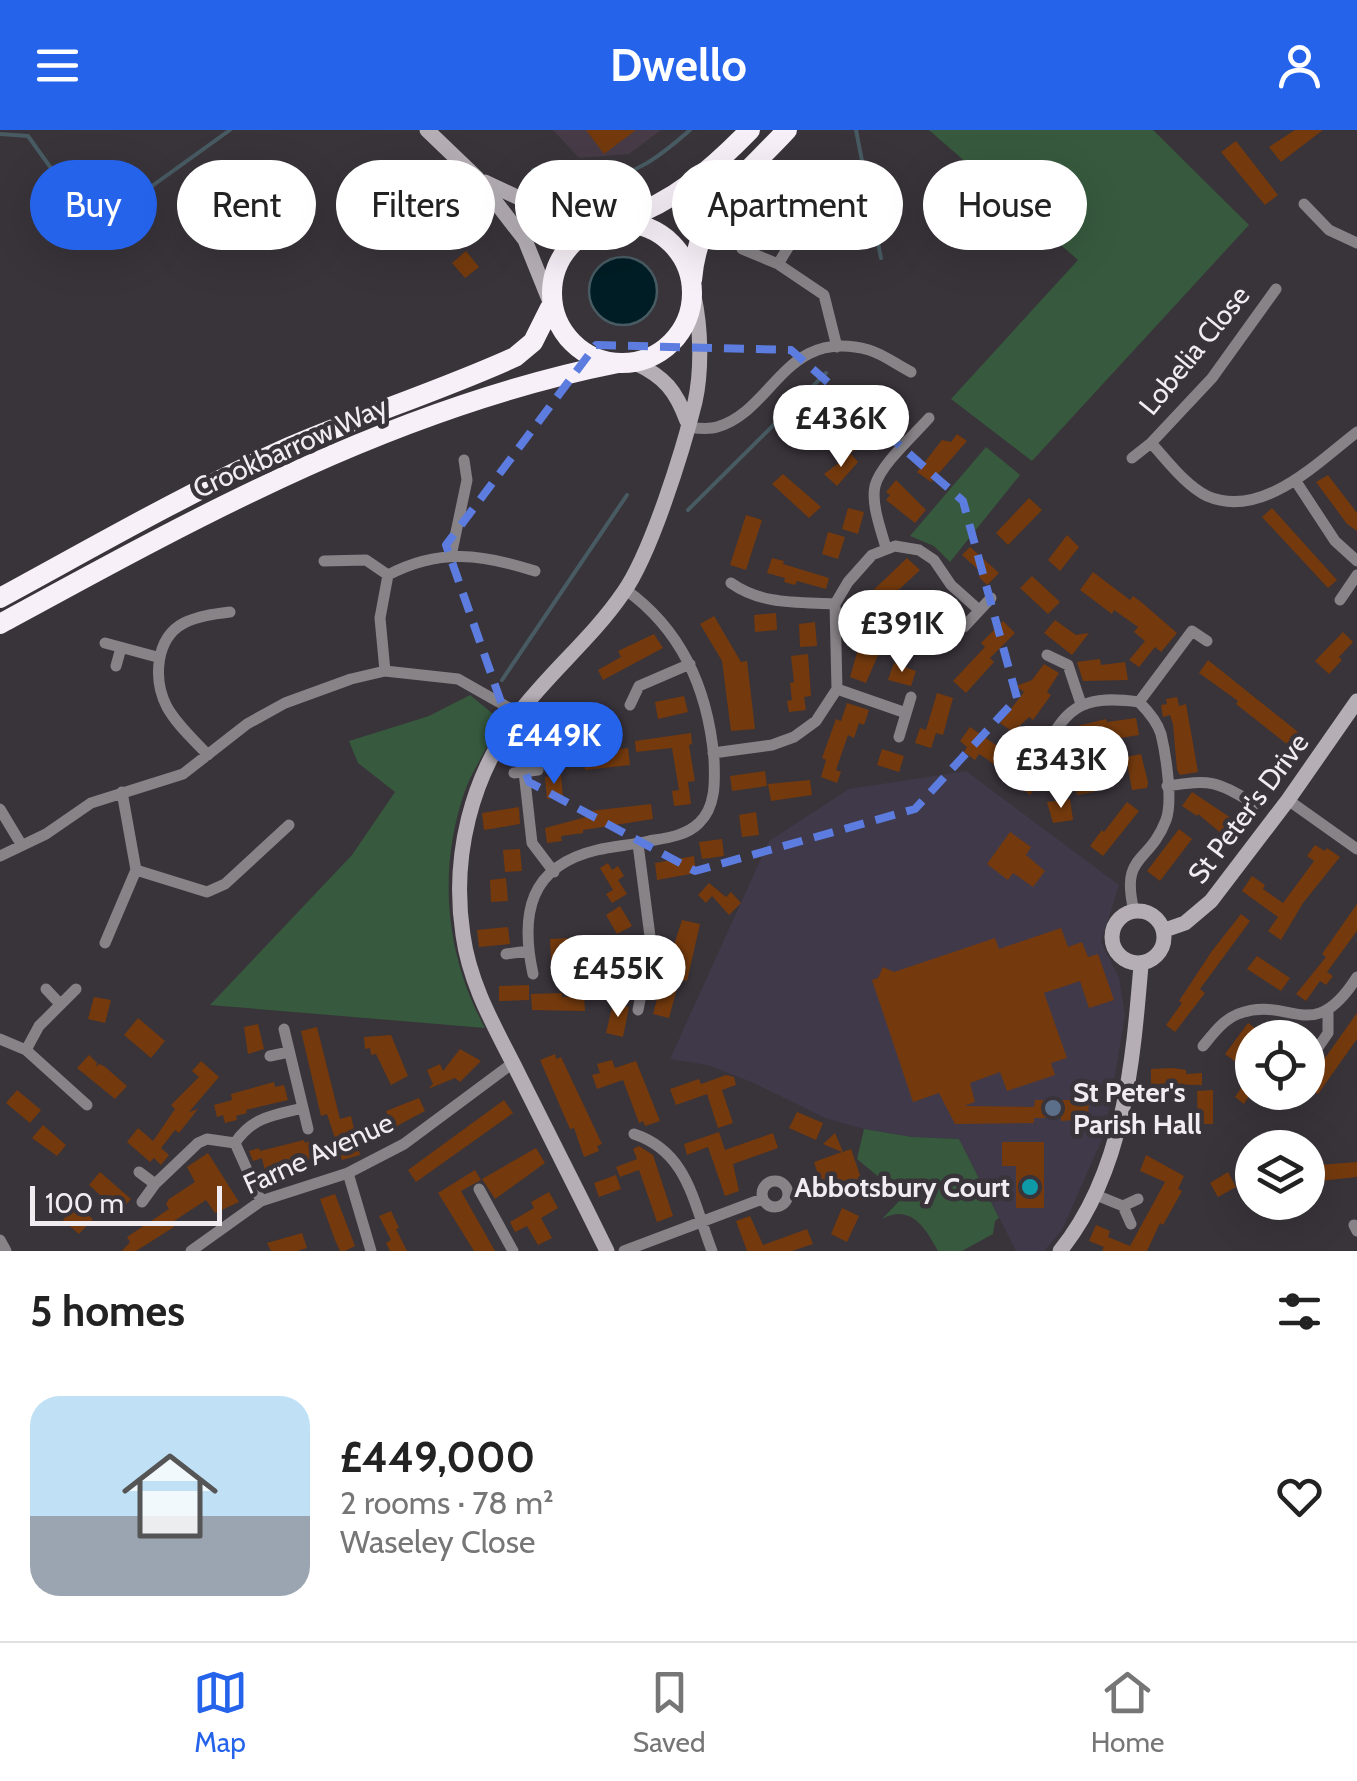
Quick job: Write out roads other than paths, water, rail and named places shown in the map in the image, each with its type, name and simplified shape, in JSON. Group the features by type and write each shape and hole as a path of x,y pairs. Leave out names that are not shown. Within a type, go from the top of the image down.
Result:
{"highway":[{"path":"652,207 708,173 750,130"},
{"path":"567,250 552,286 550,305 557,324 580,350 627,363 648,360 670,346 689,318 700,233 711,214 726,192 787,130"},
{"path":"652,229 677,252 693,288"},
{"name":"Crookbarrow Way","path":"0,598 202,488 276,453 515,356 533,342 550,305"},
{"name":"Crookbarrow Way","path":"0,624 197,517 333,452 516,387 627,363"}],"street":[{"path":"427,130 458,160"},
{"path":"495,201 526,240 550,305"},
{"path":"1304,204 1328,230 1357,244"},
{"path":"742,250 778,264 824,295 837,347"},
{"path":"778,264 787,250"},
{"path":"607,1251 478,992 468,960 460,908 460,873 464,834 478,788 518,714 626,590 661,507 694,403 698,378 698,314 693,288"},
{"name":"Lobelia Close","path":"1132,458 1212,378 1276,290"},
{"path":"687,424 718,428 745,412 796,361 818,350 837,347 872,351 910,372"},
{"path":"627,363 670,384 687,424"},
{"path":"886,548 876,511 875,485 929,418"},
{"name":"Lobelia Close","path":"1151,442 1179,474 1205,495 1231,502 1257,498 1295,480 1357,432"},
{"path":"451,556 467,480 464,460"},
{"path":"1295,480 1335,541 1357,561"},
{"path":"713,753 772,745 794,737 816,721 837,690 835,604 864,562 886,548 907,546 934,560 951,585 979,610"},
{"path":"386,671 380,618 388,576 413,562 451,556 492,558 535,572"},
{"path":"324,561 366,560 388,576"},
{"path":"1340,600 1357,574"},
{"path":"730,583 746,594 762,598 835,604"},
{"path":"533,974 528,952 528,909 540,885 574,858 688,831 700,822 714,795 713,753 703,692 667,626 626,590"},
{"path":"964,627 991,598"},
{"path":"208,755 167,707 160,689 158,657 179,625 197,617 230,612"},
{"path":"1139,702 1192,630 1207,641"},
{"path":"105,643 158,657"},
{"path":"116,666 121,648"},
{"path":"1047,655 1068,665 1082,704"},
{"path":"630,705 639,686 690,664"},
{"path":"0,856 46,834 91,803 183,774 248,724 315,690 386,671 458,679 518,714"},
{"path":"837,690 906,713"},
{"path":"899,737 911,697"},
{"path":"1043,752 1068,710 1113,698 1139,702 1160,733 1170,806 1164,824 1132,870 1127,884 1134,911"},
{"name":"St Peter's Drive","path":"1060,1251 1080,1226 1096,1194 1117,1132 1130,1065 1141,965 1162,952 1165,930 1185,923 1211,901 1357,701"},
{"path":"538,770 519,772 532,843 554,872"},
{"path":"1167,786 1208,780 1255,804"},
{"path":"105,943 136,870 122,792"},
{"path":"1288,800 1357,849"},
{"path":"0,809 20,844"},
{"path":"136,870 207,892 225,884 289,825"},
{"path":"638,844 650,934 650,956 638,1010"},
{"path":"1141,965 1121,959 1112,945 1112,928 1121,917 1134,911 1152,914 1165,930"},
{"path":"506,954 528,952"},
{"path":"1325,1037 1328,1012 1357,977"},
{"path":"26,1050 40,1026 76,989"},
{"path":"46,990 60,1004"},
{"path":"623,991 642,996"},
{"path":"1203,1046 1238,1014 1262,1010 1301,1017 1328,1012"},
{"path":"284,1029 308,1129"},
{"path":"0,1039 26,1050 87,1105"},
{"path":"270,1056 289,1052"},
{"name":"Farne Avenue","path":"191,1251 261,1201 348,1173 404,1144 513,1063"},
{"path":"235,1142 245,1127 256,1120 302,1108"},
{"path":"634,1134 656,1141 680,1165 712,1251"},
{"path":"142,1202 198,1143 207,1139 235,1142"},
{"path":"235,1142 261,1201"},
{"path":"139,1172 155,1184"},
{"path":"348,1173 371,1251"},
{"path":"479,1189 513,1251"},
{"path":"1096,1194 1123,1206 1131,1224"},
{"path":"1123,1206 1138,1199"},
{"path":"624,1251 762,1200"},
{"path":"0,1240 6,1251"}],"water":[{"path":"623,257 636,259 647,267 655,278 655,304 647,315 636,323 623,325 610,323 599,315 591,304 589,291 591,278 599,267 610,259"}],"waterway":[{"path":"0,134 28,136 81,210 102,222 230,130"},
{"path":"651,160 690,130"},
{"path":"856,130 881,258"},
{"path":"688,510 826,373"},
{"path":"502,680 627,495"}],"place":[{"name":"St Peter's Parish Hall","path":"1053,1108"},
{"name":"Abbotsbury Court","path":"1030,1187"}]}
